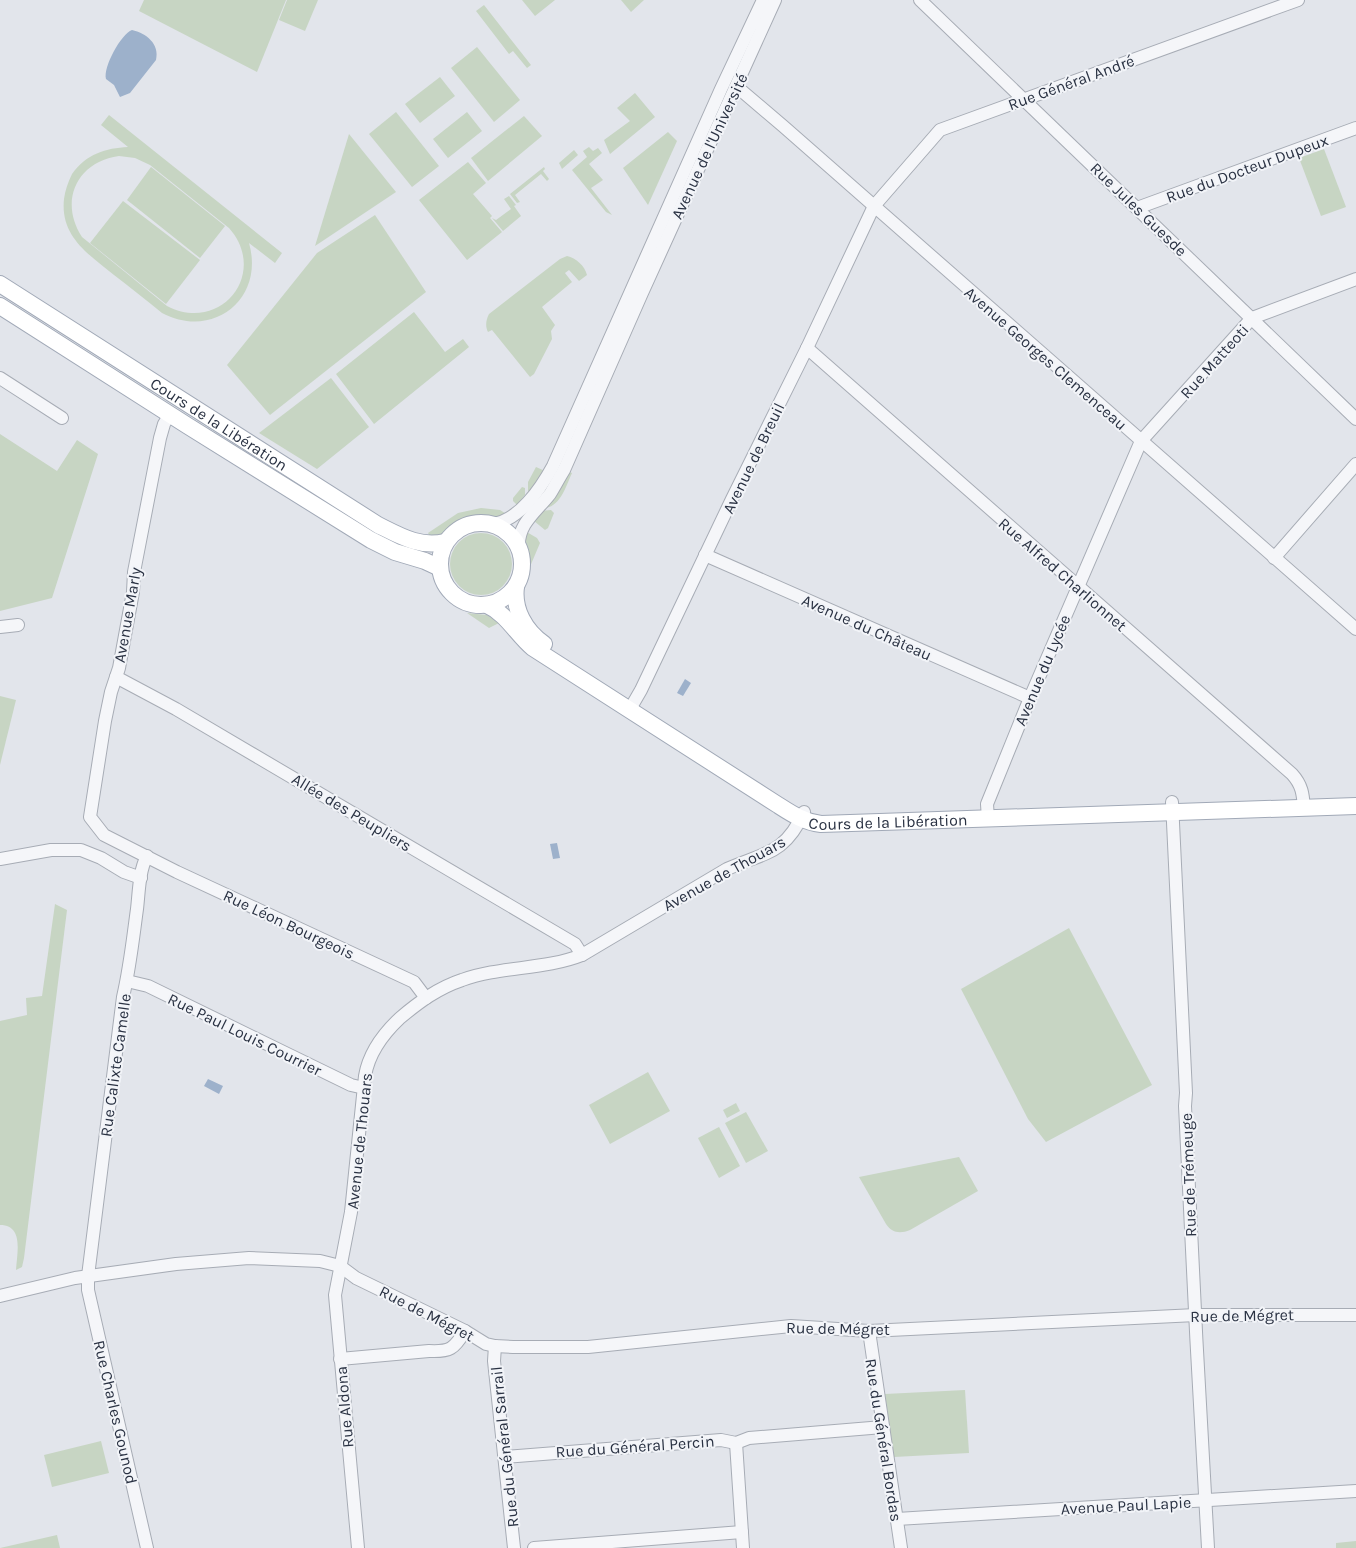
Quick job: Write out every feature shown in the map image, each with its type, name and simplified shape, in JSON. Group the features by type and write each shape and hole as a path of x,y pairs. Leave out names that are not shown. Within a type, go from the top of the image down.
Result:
{"main road":[{"name":"Cours de la Libération","path":"0,284 378,524 400,536 426,545 445,542"},
{"path":"0,293 53,326 83,336"},
{"name":"Cours de la Libération","path":"0,306 371,540 395,552 425,561 440,568"},
{"path":"170,414 176,413 188,416 244,448 276,460"},
{"path":"478,522 492,524 508,533 519,548 522,566 521,575 516,587 503,599 487,605 470,604 453,594 446,585 440,568 440,556 445,542 464,526 478,522"},
{"name":"Cours de la Libération","path":"516,587 514,598 516,609 536,637 632,706"},
{"name":"Cours de la Libération","path":"487,605 501,614 533,648 632,706 802,815 987,814 1304,803 1356,806"},
{"name":"Cours de la Libération","path":"1304,803 1356,796"}],"street":[{"name":"Avenue de l'Université","path":"519,548 518,540 525,523 550,494 564,470 721,90 763,0"},
{"name":"Avenue de l'Université","path":"492,524 506,521 516,514 542,486 553,466 736,88 775,0"},
{"name":"Rue Jules Guesde","path":"920,0 1356,419"},
{"name":"Rue Général André","path":"874,206 940,130 1298,0"},
{"name":"Avenue Georges Clemenceau","path":"736,88 743,92 874,206 1356,629"},
{"name":"Rue du Docteur Dupeux","path":"1137,208 1356,128"},
{"name":"Avenue de Breuil","path":"632,706 808,348 874,206"},
{"name":"Rue Matteoti","path":"1141,441 1252,318 1356,279"},
{"name":"Rue Alfred Charlionnet","path":"808,348 1292,774 1302,789 1304,803"},
{"path":"0,378 62,418"},
{"name":"Avenue Marly","path":"90,817 105,722 116,677 160,438 164,424 170,414"},
{"name":"Avenue du Lycée","path":"987,814 989,799 1030,698 1141,441"},
{"path":"1274,558 1356,464"},
{"name":"Avenue du Château","path":"706,555 1030,698"},
{"path":"0,627 18,625"},
{"name":"Allée des Peupliers","path":"116,677 184,714 575,944 582,955"},
{"name":"Rue de Trémeuge","path":"1172,807 1186,1084 1185,1106 1192,1283 1196,1315 1208,1548"},
{"name":"Avenue de Thouars","path":"340,1266 351,1212 366,1067 377,1044 392,1026 435,992 463,979 561,962 582,955 728,869 780,846 792,835 802,815"},
{"name":"Rue Léon Bourgeois","path":"90,817 104,835 177,872 414,982 426,998"},
{"path":"0,859 51,850 81,850 101,858 124,872 141,878"},
{"name":"Rue Calixte Camelle","path":"88,1276 123,997 127,981 141,878 147,856"},
{"name":"Rue Paul Louis Courrier","path":"127,981 148,986 351,1085 364,1088"},
{"path":"0,1296 88,1276 176,1264 249,1258 320,1260 340,1266"},
{"name":"Rue de Mégret","path":"340,1266 356,1278 464,1331 486,1344 495,1346 588,1347 791,1326 868,1331 1196,1315 1356,1315"},
{"name":"Rue Aldona","path":"340,1266 334,1295 358,1548"},
{"name":"Rue Charles Gounod","path":"88,1276 88,1290 147,1548"},
{"path":"340,1359 442,1351 457,1345 464,1331"},
{"name":"Rue du Général Bordas","path":"868,1331 901,1548"},
{"name":"Rue du Général Sarrail","path":"495,1346 494,1361 514,1548"},
{"name":"Rue du Général Percin","path":"504,1456 721,1440 736,1443 749,1438 883,1427"},
{"path":"736,1443 743,1548"},
{"name":"Avenue Paul Lapie","path":"897,1519 1356,1491"},
{"path":"534,1548 742,1532"}],"green space":[{"path":"144,0 286,0 257,72 139,11"},
{"path":"287,0 318,0 305,31 279,20"},
{"path":"522,0 555,0 535,16"},
{"path":"621,0 644,0 631,12"},
{"path":"484,5 531,65 527,68 513,51 509,54 476,11"},
{"path":"477,47 520,100 494,122 451,68"},
{"path":"440,77 455,96 420,123 405,104"},
{"path":"635,93 655,117 610,154 604,140 630,121 617,108"},
{"path":"396,112 439,166 412,187 369,134"},
{"path":"467,112 482,131 448,158 433,139"},
{"path":"109,115 282,253 275,263 249,243 252,263 249,281 242,297 231,309 216,317 199,321 181,320 162,313 95,259 71,234 66,224 64,199 72,174 84,161 97,153 128,147 101,125","holes":["119,156 135,158 150,165 229,228 240,245 244,263 241,280 233,294 221,305 205,312 187,313 167,306 82,237 75,224 72,210 72,198 82,175 92,166 104,160"]},
{"path":"524,116 542,136 488,181 471,158"},
{"path":"668,132 677,141 648,205 623,168"},
{"path":"349,134 396,192 315,246"},
{"path":"589,147 593,151 598,148 602,153 589,164 603,180 591,188 612,215 606,212 572,170 587,157 583,151"},
{"path":"1324,149 1346,207 1321,216 1299,158"},
{"path":"574,150 578,155 562,169 559,163"},
{"path":"468,162 486,183 473,194 492,216 490,218 502,232 467,260 419,200"},
{"path":"151,167 225,226 200,258 127,200"},
{"path":"544,167 543,171 549,179 547,181 541,174 515,195 520,202 517,203 510,194"},
{"path":"509,196 521,216 503,231 492,218 496,220 511,209 504,199"},
{"path":"123,201 200,260 166,304 90,243"},
{"path":"375,215 426,292 270,415 227,365 317,253"},
{"path":"567,256 580,263 587,275 579,281 569,270 565,273 572,282 542,307 555,325 551,331 552,339 534,374 530,377 492,330 488,332 487,318 489,314 560,259"},
{"path":"414,312 445,352 463,339 469,347 374,424 336,374"},
{"path":"331,378 369,427 317,469 259,433"},
{"path":"0,434 57,471 77,440 98,454 52,598 0,611"},
{"path":"536,467 545,471 528,491 528,482"},
{"path":"567,471 572,473 562,494 556,503 546,508"},
{"path":"522,487 525,488 525,495 517,505 513,498"},
{"path":"481,508 500,510 508,515 496,518 484,516 465,519 453,525 440,536 431,538 428,533 458,513"},
{"path":"551,510 554,513 548,528 545,530 534,521 540,511"},
{"path":"525,531 537,538 540,543 529,569 524,544"},
{"path":"475,533 487,533 503,542 510,552 512,564 510,576 503,586 487,595 475,595 464,590 455,581 450,570 450,558 455,547 464,538"},
{"path":"467,613 487,615 499,623 489,628"},
{"path":"0,696 16,700 0,765"},
{"path":"55,904 67,910 24,1258 22,1267 16,1270 18,1248 16,1235 8,1226 0,1225 0,1021 27,1015 26,998 42,996"},
{"path":"1069,928 1152,1085 1046,1142 1028,1119 961,989"},
{"path":"648,1072 670,1111 610,1144 589,1105"},
{"path":"736,1103 740,1111 727,1118 723,1110"},
{"path":"746,1112 768,1151 746,1163 725,1123"},
{"path":"719,1127 740,1166 719,1178 698,1138"},
{"path":"959,1157 978,1191 910,1230 903,1232 896,1232 888,1227 859,1177"},
{"path":"965,1390 969,1453 894,1457 885,1394"},
{"path":"101,1441 109,1473 52,1487 44,1455"},
{"path":"57,1535 60,1548 0,1548"},
{"path":"1356,1541 1356,1548 1336,1548 1336,1543"}],"water":[{"path":"132,30 151,40 156,49 156,60 130,93 120,97 114,85 106,79 107,67 118,44"},
{"path":"685,679 691,683 683,696 677,693"},
{"path":"557,843 560,858 553,859 550,844"},
{"path":"208,1079 223,1086 219,1094 204,1086"}]}
